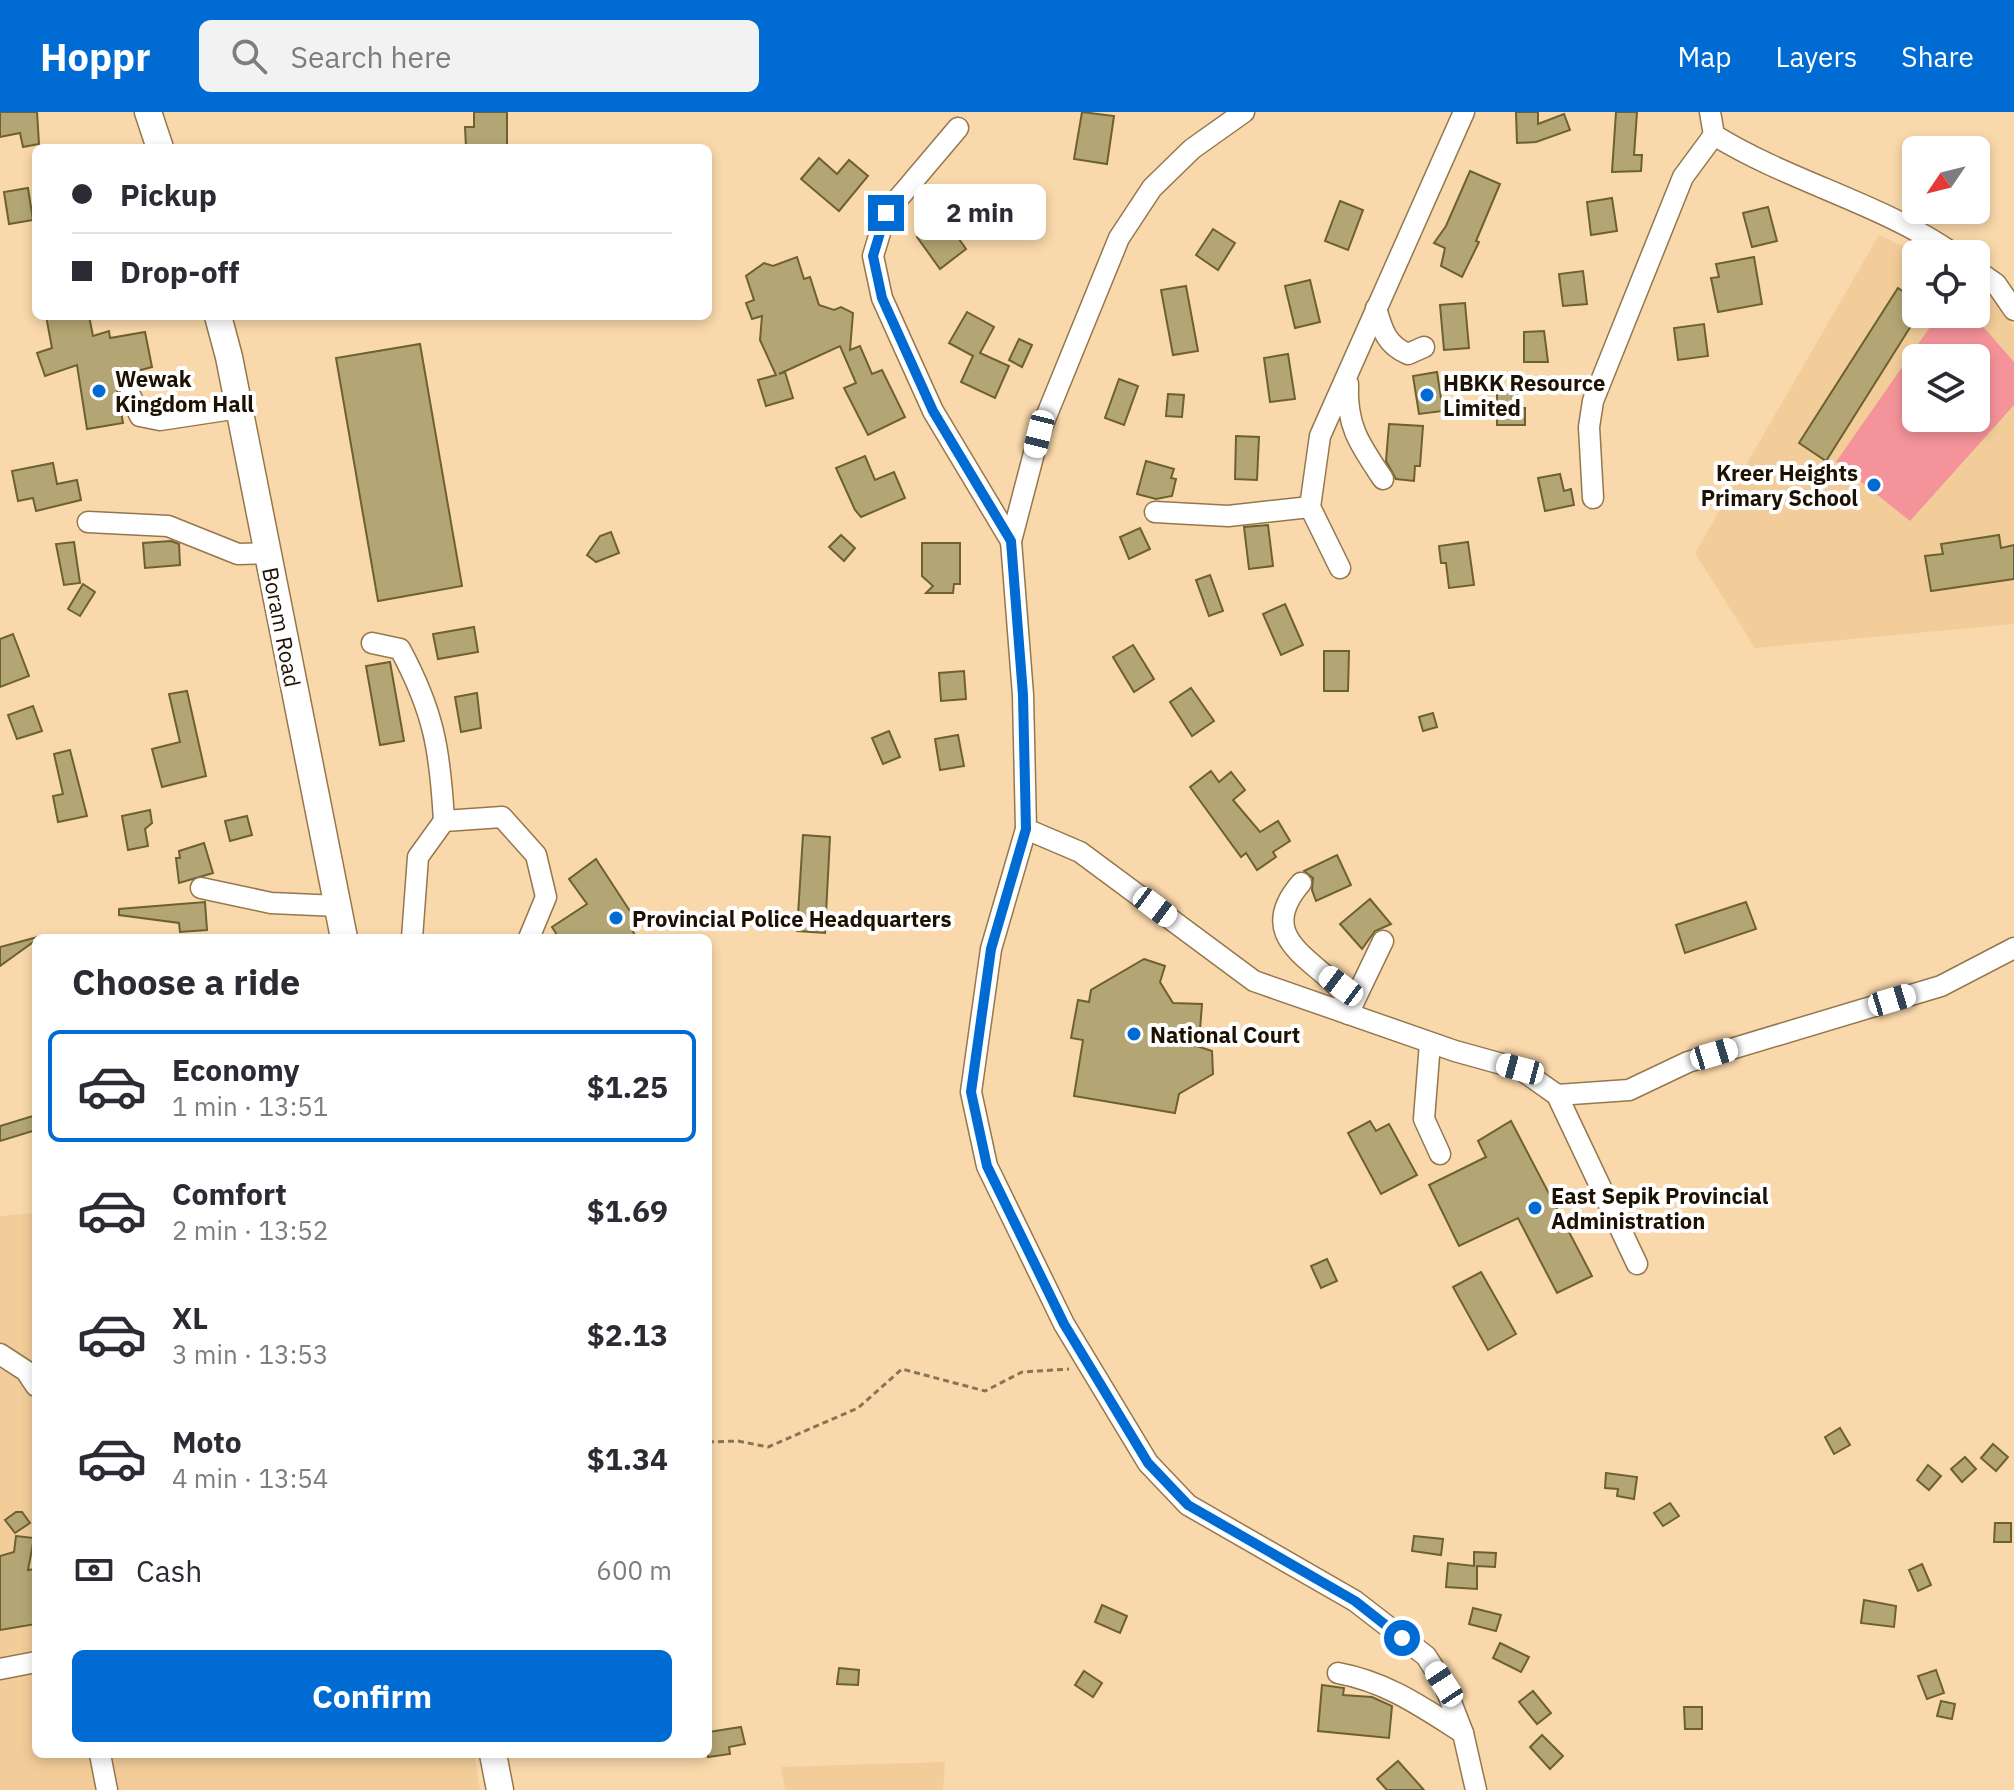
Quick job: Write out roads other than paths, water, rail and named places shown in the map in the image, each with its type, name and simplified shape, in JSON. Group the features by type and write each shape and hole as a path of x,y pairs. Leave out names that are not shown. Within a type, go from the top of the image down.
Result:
{"main road":[{"path":"148,112 159,144"},
{"name":"Boram Road","path":"219,320 343,934"},
{"path":"494,1758 500,1790"}],"street":[{"path":"1244,112 1192,149 1152,188 1119,238 1039,434 1011,541 1023,695 1026,829 991,949 971,1092 987,1166 1064,1324 1148,1463 1188,1505 1355,1601 1426,1656 1444,1684 1463,1733 1476,1790"},
{"path":"1340,568 1310,507 1320,436 1464,112"},
{"path":"1593,498 1589,427 1593,401 1683,177 1714,135 1710,112"},
{"path":"958,128 886,213 873,256 882,298 933,411 1011,541"},
{"path":"1714,135 1758,162 1934,240"},
{"path":"1990,280 2014,310"},
{"path":"1376,308 1382,331 1393,348 1408,354 1424,347"},
{"path":"1348,373 1347,410 1357,440 1383,479"},
{"path":"130,395 140,416 160,420 239,408"},
{"path":"1155,512 1228,516 1310,507"},
{"path":"88,522 168,526 238,554 268,553"},
{"path":"372,643 400,649 424,694 440,760 444,821 418,857 412,934"},
{"path":"444,821 502,817 536,855 546,897 531,934"},
{"path":"1026,829 1080,852 1254,981 1350,1009 1430,1043 1520,1069 1557,1095 1637,1264"},
{"path":"1301,883 1286,900 1282,925 1295,952 1341,986 1350,1009"},
{"path":"201,888 271,903 338,906"},
{"path":"1350,1009 1383,941"},
{"path":"1557,1095 1629,1090 1688,1062 1941,986 2014,948"},
{"path":"1430,1043 1424,1119 1440,1154"},
{"path":"0,1354 26,1371 32,1380"},
{"path":"0,1669 32,1663"},
{"path":"1338,1673 1371,1679 1403,1694 1463,1733"},
{"path":"101,1758 107,1790"}],"place":[{"name":"Wewak Kingdom Hall","path":"99,391"},
{"name":"HBKK Resource Limited","path":"1427,395"},
{"name":"Kreer Heights Primary School","path":"1874,485"},
{"name":"Provincial Police Headquarters","path":"616,918"},
{"name":"National Court","path":"1134,1034"},
{"name":"East Sepik Provincial Administration","path":"1535,1208"}]}
